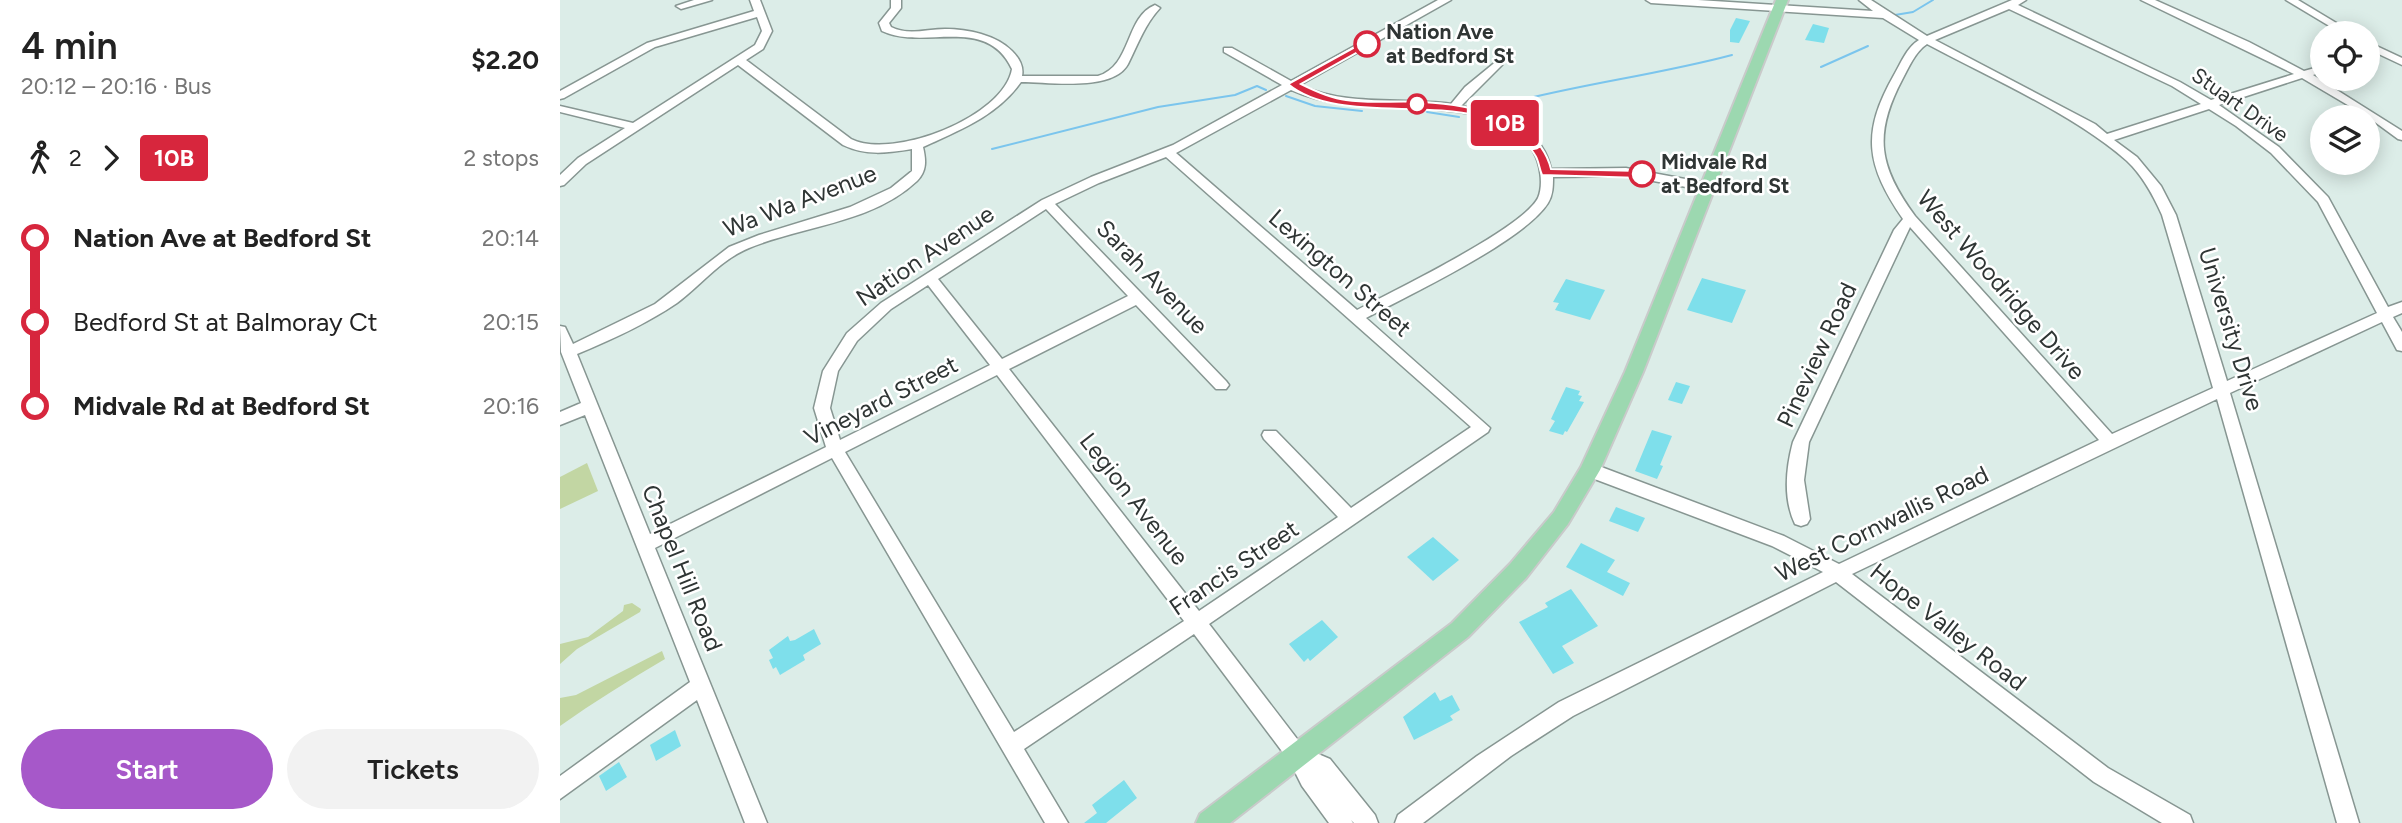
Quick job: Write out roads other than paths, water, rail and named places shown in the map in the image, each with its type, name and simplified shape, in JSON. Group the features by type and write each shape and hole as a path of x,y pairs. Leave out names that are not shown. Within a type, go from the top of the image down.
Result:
{"main road":[{"path":"1209,823 1434,651 1471,619 1549,534 1590,470 1634,372 1780,4"}],"street":[{"path":"681,6 707,0"},
{"path":"560,182 582,161 759,47 766,38 767,31 755,0"},
{"path":"740,61 853,145 879,150 917,145 942,136 985,113 1004,96 1016,79 1018,69 1013,57 998,45 983,39 949,32 909,36 889,32 884,23 895,8 895,0"},
{"name":"Nation Avenue","path":"1057,823 835,449 822,408 831,371 842,350 877,313 1047,203 1095,180 1168,152 1446,0"},
{"path":"1651,0 1780,4 1884,15"},
{"name":"University Drive","path":"1864,0 1884,15 1928,40 2107,138 2141,169 2157,188 2166,207 2223,391 2348,823"},
{"path":"2146,0 2305,74 2402,136"},
{"path":"2291,0 2327,21"},
{"path":"1928,40 2016,2"},
{"name":"Stuart Drive","path":"2016,2 2143,67 2211,105 2258,136 2312,186 2340,229 2402,346"},
{"path":"1016,79 1099,79 1113,75 1121,67 1147,14 1155,8"},
{"path":"560,96 650,45 760,13"},
{"name":"West Woodridge Drive","path":"1928,40 1918,44 1881,110 1875,132 1876,151 1882,174 1910,219 2110,442"},
{"path":"1228,50 1317,96 1347,103 1415,104 1491,117 1514,128 1540,152 1546,173 1543,200 1523,222 1357,316"},
{"path":"2380,51 2402,62"},
{"path":"1453,109 1464,91 1485,77 1498,63"},
{"path":"2107,138 2310,72"},
{"path":"560,109 634,127"},
{"name":"Wa Wa Avenue","path":"568,352 626,326 672,299 728,252 863,205 902,186 913,178 920,165 917,145"},
{"name":"Lexington Street","path":"1168,152 1482,428"},
{"path":"1546,173 1626,172 1708,187"},
{"name":"Sarah Avenue","path":"1047,203 1221,385"},
{"name":"Pineview Road","path":"1801,519 1794,488 1801,442 1901,230 1910,219"},
{"name":"Legion Avenue","path":"927,279 933,282 1118,519 1297,755 1309,779 1342,823"},
{"name":"Vineyard Street","path":"645,545 1137,298"},
{"name":"West Cornwallis Road","path":"1406,823 1479,765 1545,722 1839,573 2110,442 2402,307"},
{"name":"Chapel Hill Road","path":"560,331 756,823"},
{"path":"560,419 590,406"},
{"name":"Francis Street","path":"1012,745 1482,428"},
{"path":"1270,435 1350,519"},
{"name":"Hope Valley Road","path":"1590,470 1811,555 1839,573 2101,775 2182,823"},
{"path":"560,789 701,685"},
{"name":"Legion Avenue","path":"1297,755 1324,766 1367,823"}],"waterway":[{"path":"1895,15 1913,12 1933,0"},
{"path":"1821,67 1868,46"},
{"path":"1494,107 1732,55"},
{"path":"992,149 1158,107 1235,95 1257,86 1266,90"},
{"path":"1286,96 1315,106 1362,111"},
{"path":"1427,112 1459,117"}],"place":[{"name":"Nation Ave at Bedford St","path":"1367,44"},
{"name":"Midvale Rd at Bedford St","path":"1642,174"}]}
